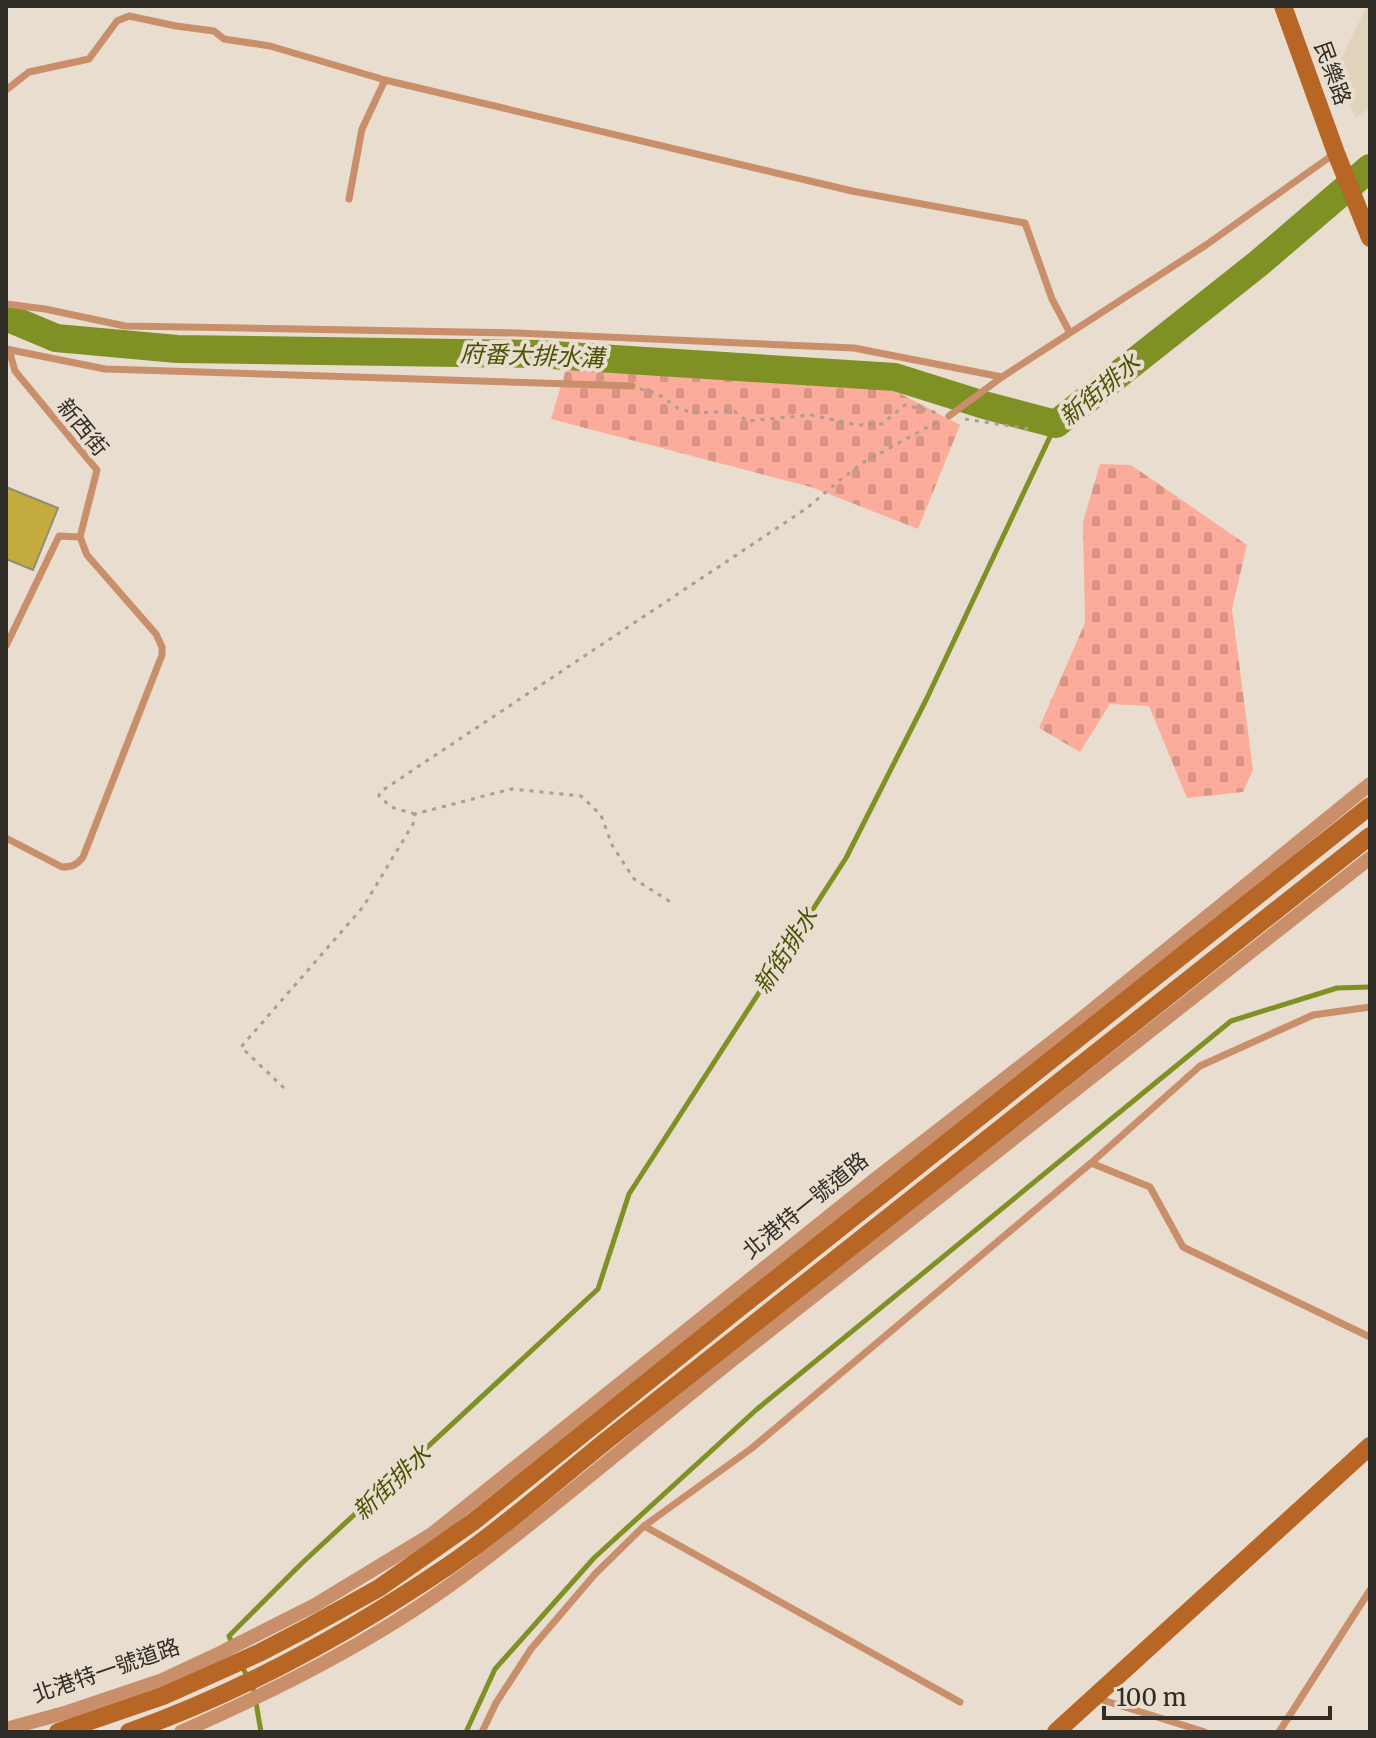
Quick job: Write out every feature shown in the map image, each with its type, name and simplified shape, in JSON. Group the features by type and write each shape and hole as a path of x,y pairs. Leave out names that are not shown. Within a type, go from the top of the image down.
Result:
{"street":[{"name":"民樂路","path":"1283,6 1370,238"},
{"name":"北港特一號道路","path":"255,1645 432,1534 878,1177 1075,1024 1370,784"},
{"name":"北港特一號道路","path":"255,1645 307,1628 379,1588 473,1522 1370,806"},
{"path":"181,1732 270,1680 316,1646 392,1602 491,1534 1370,836"},
{"path":"270,1680 322,1664 458,1579 1370,858"},
{"path":"1056,1732 1370,1446"},
{"path":"223,1661 255,1645"},
{"name":"北港特一號道路","path":"6,1729 223,1661"},
{"name":"北港特一號道路","path":"58,1732 163,1696 223,1661"},
{"path":"129,1732 238,1697"}],"lane":[{"path":"6,90 29,72 89,59 117,21 129,16 214,31 224,39 270,46 385,80 852,191 1025,223 1052,299 1070,333"},
{"path":"349,199 362,129 385,80"},
{"path":"949,416 1002,377 1206,245 1337,154"},
{"path":"6,304 125,326 517,333 854,348 1002,377"},
{"path":"8,350 105,369 632,386"},
{"name":"新西街","path":"8,350 15,371 97,470 80,537"},
{"path":"6,646 59,536 80,537 87,555 156,634 162,647 162,655 79,862 62,867 6,838"},
{"path":"482,1732 496,1703 531,1649 595,1574 644,1526 752,1448 1091,1163 1200,1066 1313,1015 1370,1007"},
{"path":"1091,1163 1150,1187 1183,1247 1370,1337"},
{"path":"644,1526 960,1702"},
{"path":"1279,1732 1370,1590"},
{"path":"1093,1697 1205,1732"}],"path":[{"path":"632,386 658,394 679,409 696,413 734,411 747,421 811,415 857,425 882,424 905,405 949,416 1030,429"},
{"path":"674,904 634,879 612,845 601,815 581,796 511,789 415,814 391,807 379,796 380,792 807,508 864,462 949,416"},
{"path":"284,1088 241,1047 363,907 413,824 415,814"}],"shaded area":[{"path":"1367,6 1370,6 1370,108 1355,118 1337,67"}],"green space":[{"path":"656,368 886,386 960,425 918,529 811,487 551,419 566,369"},
{"path":"1100,464 1131,465 1247,545 1232,609 1253,770 1243,792 1187,798 1149,706 1110,704 1080,752 1039,728 1085,623 1083,522"}],"building":[{"path":"6,487 58,508 33,570 6,559"}],"waterway":[{"name":"府番大排水溝","path":"6,317 56,338 177,349 536,354 895,377 1056,424 1259,263 1370,168"},
{"name":"新街排水","path":"233,1646 229,1636 301,1564 598,1289 629,1194 846,858 927,698 1056,424"},
{"path":"466,1732 495,1669 594,1558 756,1410 1231,1021 1337,988 1370,987"},
{"name":"新街排水","path":"242,1666 254,1691 261,1732"}]}
